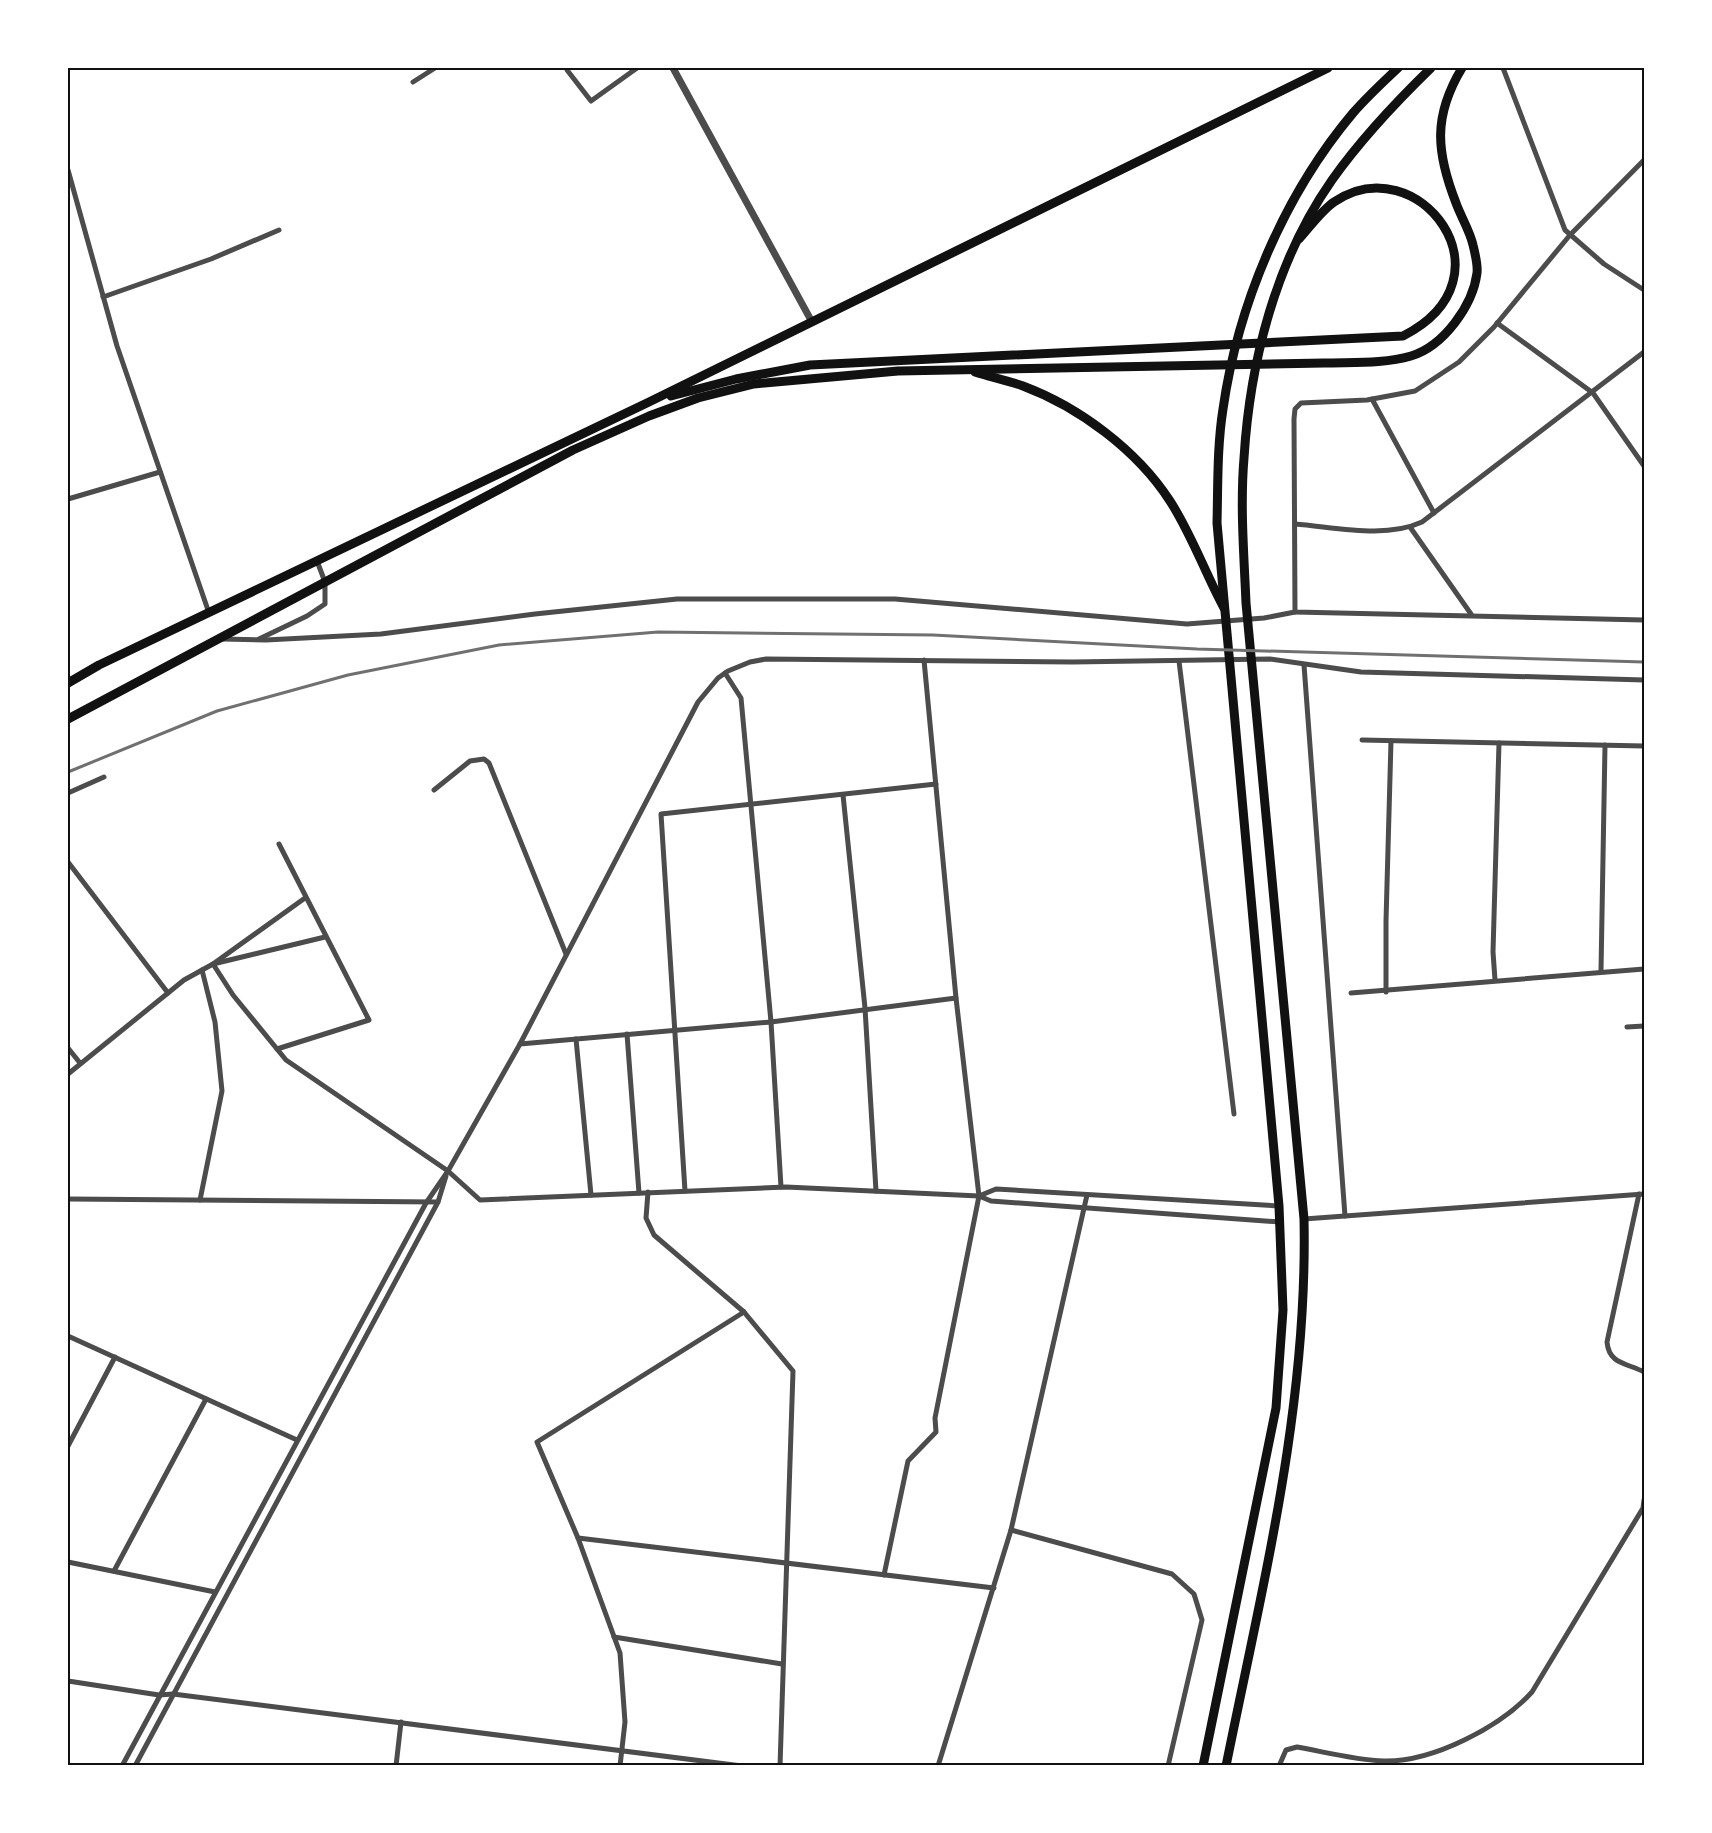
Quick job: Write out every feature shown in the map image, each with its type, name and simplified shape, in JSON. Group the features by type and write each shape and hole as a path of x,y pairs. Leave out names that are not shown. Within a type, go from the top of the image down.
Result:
{"main road":[{"path":"68,683 99,665 649,402 1328,68"},
{"path":"1203,1766 1276,1408 1283,1310 1279,1206 1217,523 1223,410 1233,357 1250,300 1289,209 1320,156 1354,112 1398,68"},
{"path":"1226,1766 1287,1462 1303,1331 1304,1218 1246,603 1242,508 1249,406 1258,355 1274,301 1298,240 1331,181 1364,138 1431,68"},
{"path":"68,719 573,450 649,416 698,398 754,384 898,371 1376,361 1413,356 1433,344 1454,324 1469,301 1477,272 1473,244 1442,167 1439,144 1442,112 1452,84 1462,68"},
{"path":"649,402 736,379 810,365 1402,336 1425,324 1442,307 1453,286 1456,263 1452,242 1444,225 1416,199 1398,190 1367,189 1334,202 1298,240"},
{"path":"969,370 1023,386 1059,403 1096,428 1133,458 1170,500 1224,608"}],"street":[{"path":"413,82 435,68"},
{"path":"567,69 591,101 637,68"},
{"path":"673,68 812,322"},
{"path":"1503,68 1561,220 1570,235 1604,264 1643,286"},
{"path":"1294,612 1295,409 1308,402 1372,399 1415,391 1459,362 1477,346 1570,235 1644,160"},
{"path":"68,170 103,297 209,613"},
{"path":"103,297 211,259 279,231"},
{"path":"1497,323 1593,393 1644,466"},
{"path":"1295,524 1382,531 1410,527 1434,513 1644,352"},
{"path":"1372,399 1434,513"},
{"path":"68,499 160,472"},
{"path":"1410,527 1471,615"},
{"path":"257,640 307,616 325,603 325,582 317,561"},
{"path":"217,639 257,640 381,634 677,599 895,599 1187,624 1264,618 1294,612 1644,620"},
{"path":"122,1766 426,1203 448,1172 520,1044 698,702 725,673 744,664 766,659 1073,662 1270,659 1361,672 1644,681"},
{"path":"884,1575 908,1461 936,1432 935,1418 978,1196 956,998 924,660"},
{"path":"1179,661 1234,1114"},
{"path":"1304,665 1345,1216"},
{"path":"725,673 741,698 771,1022 781,1187"},
{"path":"1362,740 1644,746"},
{"path":"1386,992 1391,741"},
{"path":"1495,980 1493,952 1499,743"},
{"path":"1601,971 1605,745"},
{"path":"434,790 470,760 484,759 489,763 566,954"},
{"path":"68,793 104,777"},
{"path":"685,1191 661,814 936,784"},
{"path":"843,795 865,1008 876,1191"},
{"path":"277,1049 369,1020 279,844"},
{"path":"68,862 168,993"},
{"path":"68,1074 168,993 213,964 305,898"},
{"path":"213,964 326,937"},
{"path":"213,964 233,995 286,1060 448,1172 480,1200 781,1187 978,1196 991,1201 1280,1222"},
{"path":"1351,993 1386,992 1495,980 1644,969"},
{"path":"201,1200 222,1091 215,1022 202,970"},
{"path":"520,1044 771,1022 956,998"},
{"path":"1627,1027 1644,1026"},
{"path":"627,1034 639,1193"},
{"path":"576,1039 591,1195"},
{"path":"68,1048 80,1063"},
{"path":"135,1766 438,1202 448,1172"},
{"path":"978,1196 996,1189 1279,1206"},
{"path":"648,1192 646,1218 654,1235 744,1312 793,1371 780,1766"},
{"path":"1304,1218 1642,1194 1607,1342 1611,1356 1617,1362 1644,1372"},
{"path":"938,1766 1011,1530 1087,1195"},
{"path":"68,1199 438,1202"},
{"path":"620,1766 625,1722 620,1653 578,1538 537,1442 744,1312"},
{"path":"68,1336 297,1440"},
{"path":"68,1446 115,1357"},
{"path":"114,1571 206,1399"},
{"path":"1279,1766 1286,1750 1297,1747 1385,1761 1406,1758 1467,1738 1507,1715 1532,1692 1643,1508 1644,1500"},
{"path":"1011,1530 1172,1574 1194,1594 1202,1620 1168,1766"},
{"path":"578,1538 994,1588"},
{"path":"68,1562 215,1592"},
{"path":"614,1637 782,1664"},
{"path":"68,1681 159,1695 173,1694 742,1766"},
{"path":"396,1766 401,1722"}],"railway":[{"path":"68,772 217,711 348,675 499,645 658,632 933,635 1197,649 1644,662"}]}
